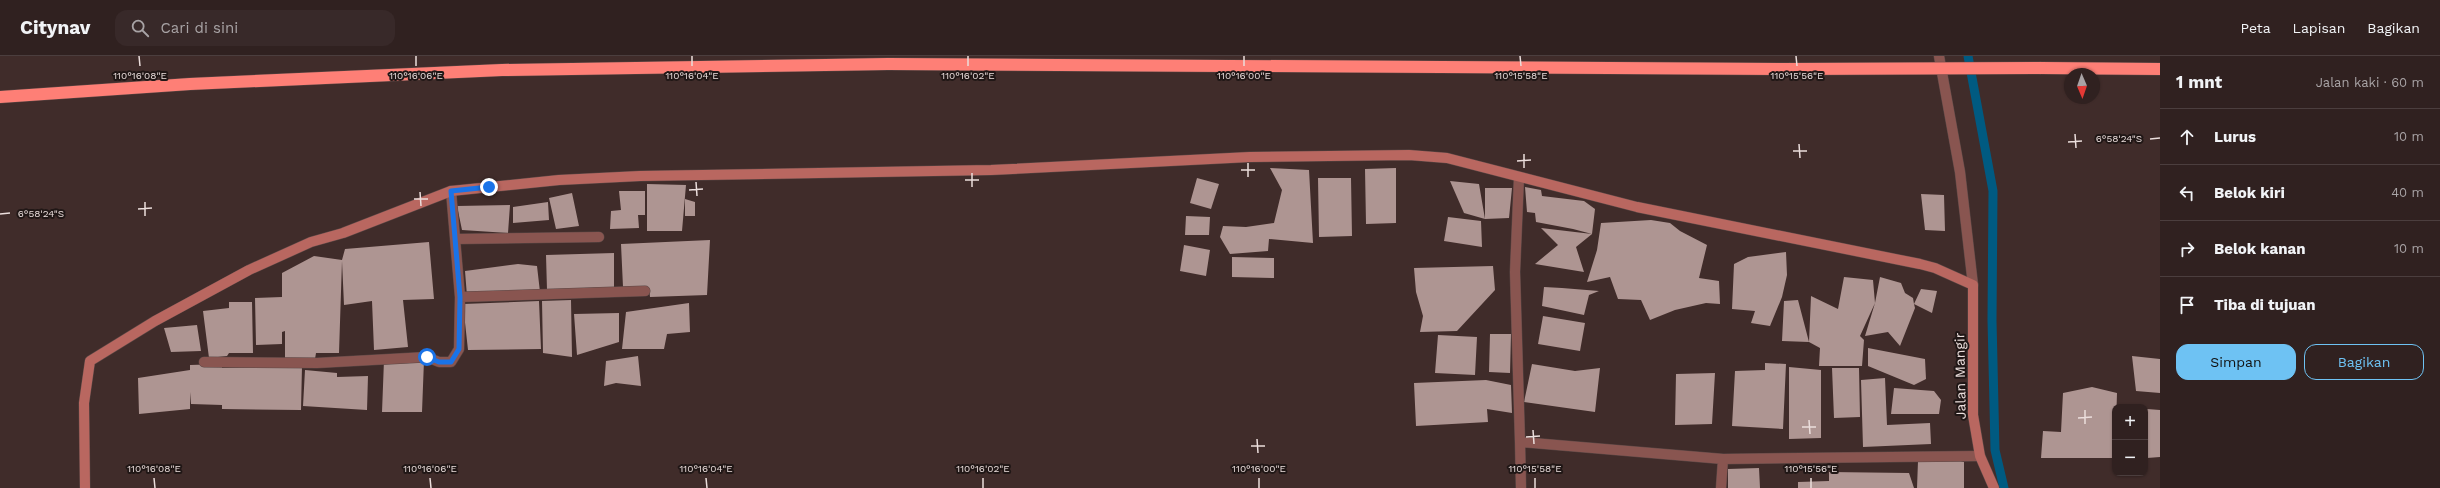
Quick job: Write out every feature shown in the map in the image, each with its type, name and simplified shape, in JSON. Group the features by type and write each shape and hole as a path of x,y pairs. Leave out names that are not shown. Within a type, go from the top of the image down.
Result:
{"highway":[{"path":"0,97 190,84 502,70 896,64 1789,69 2160,69"}],"street":[{"path":"85,485 84,403 90,360 249,270 311,242 394,215 451,191 559,180 640,176 991,170 1250,157 1409,155 1447,158 1637,207 1920,264 1973,285 1960,172 1940,56"},
{"path":"1520,177 1515,272 1521,488"},
{"path":"204,362 317,363 427,357 439,362 451,362 459,349 460,297 451,191"},
{"path":"455,239 598,237"},
{"name":"Jalan Mangir","path":"1973,285 1973,415 1980,456 1994,488"},
{"path":"460,297 645,291"},
{"path":"1520,442 1723,459 1980,456"},
{"path":"1721,488 1723,459"}],"building":[{"path":"1270,168 1309,170 1313,243 1269,239 1268,251 1230,254 1220,237 1223,226 1246,227 1274,223 1282,190"},
{"path":"1396,168 1396,223 1366,224 1365,169"},
{"path":"1197,178 1219,184 1211,209 1190,203"},
{"path":"1318,178 1351,178 1352,236 1319,237"},
{"path":"1450,181 1479,184 1485,219 1464,213"},
{"path":"647,184 686,185 682,231 647,231"},
{"path":"1525,187 1541,190 1542,196 1584,201 1595,209 1592,234 1536,222 1535,213 1527,212"},
{"path":"1485,188 1512,188 1509,218 1485,219"},
{"path":"619,191 645,191 645,215 638,215 639,228 610,229 611,211 621,210"},
{"path":"572,193 579,226 556,229 549,198"},
{"path":"1921,194 1944,195 1945,231 1925,230"},
{"path":"685,199 695,202 695,216 685,216"},
{"path":"548,202 549,220 513,223 513,207"},
{"path":"510,205 508,233 462,230 457,206"},
{"path":"1186,216 1210,217 1209,235 1185,235"},
{"path":"1448,217 1481,221 1482,247 1444,241"},
{"path":"1651,220 1670,223 1680,231 1707,245 1699,278 1719,281 1720,304 1706,303 1675,310 1650,320 1641,300 1618,299 1610,277 1587,282 1597,250 1601,223"},
{"path":"1541,228 1592,234 1576,247 1584,272 1535,264 1558,245"},
{"path":"710,240 707,295 650,297 649,287 623,287 621,244"},
{"path":"429,242 434,299 403,300 408,347 374,350 372,301 344,305 342,261 339,353 316,353 315,359 285,359 285,331 282,332 282,344 256,345 255,298 282,297 282,273 314,256 342,260 345,249"},
{"path":"1184,245 1210,250 1206,276 1180,271"},
{"path":"1786,252 1787,275 1782,297 1770,326 1751,323 1755,311 1732,309 1734,264 1748,257"},
{"path":"614,253 614,287 547,290 546,255"},
{"path":"1232,257 1274,258 1274,278 1232,277"},
{"path":"518,264 537,266 540,292 467,296 465,271"},
{"path":"1493,266 1495,290 1457,331 1420,332 1423,316 1416,292 1414,268"},
{"path":"1844,277 1873,280 1875,303 1860,336 1864,340 1862,366 1819,366 1820,348 1809,342 1811,296 1838,309"},
{"path":"1880,277 1901,283 1905,293 1913,298 1915,308 1900,346 1888,332 1865,336 1875,303"},
{"path":"1544,287 1599,291 1589,295 1584,315 1542,306"},
{"path":"1921,289 1937,291 1932,313 1914,304"},
{"path":"571,300 572,357 543,353 542,301"},
{"path":"1798,300 1809,342 1782,341 1784,301"},
{"path":"539,301 541,349 468,350 463,304"},
{"path":"229,302 252,302 253,353 229,353 227,356 209,358 203,311 229,308"},
{"path":"689,303 690,332 667,334 664,349 622,349 626,312"},
{"path":"619,313 619,342 577,355 574,314"},
{"path":"1543,316 1585,323 1580,351 1538,344"},
{"path":"197,325 201,351 171,352 164,328"},
{"path":"1490,334 1511,334 1510,373 1489,372"},
{"path":"1438,335 1477,337 1475,375 1435,373"},
{"path":"1868,348 1925,359 1926,379 1914,385 1868,366"},
{"path":"638,356 641,386 616,383 604,386 606,361"},
{"path":"2132,356 2160,359 2160,393 2136,391"},
{"path":"384,360 424,360 422,412 382,412"},
{"path":"1765,363 1786,364 1783,429 1732,426 1735,371 1765,370"},
{"path":"222,364 222,368 302,366 301,410 222,409 222,405 191,404 190,392 190,409 139,414 138,378 190,370 190,365"},
{"path":"1532,364 1575,371 1600,368 1595,412 1524,402"},
{"path":"1789,367 1821,370 1821,438 1789,439"},
{"path":"1832,368 1859,368 1860,417 1834,418"},
{"path":"305,370 337,373 337,377 368,376 367,410 303,406"},
{"path":"1715,373 1712,424 1675,425 1676,374"},
{"path":"1885,378 1887,425 1930,423 1931,444 1863,447 1861,380"},
{"path":"1486,380 1511,385 1512,413 1487,409 1488,422 1416,426 1414,383"},
{"path":"2092,387 2117,393 2117,404 2112,404 2112,458 2041,458 2043,431 2061,432 2063,393"},
{"path":"1894,388 1934,391 1941,400 1939,414 1891,414"},
{"path":"2148,409 2160,410 2160,457 2148,458"},
{"path":"1950,458 1964,462 1964,488 1917,488 1918,461"},
{"path":"1759,468 1760,488 1728,488 1728,469"},
{"path":"1829,472 1909,473 1914,488 1798,488 1798,482 1829,481"}],"waterway":[{"path":"1968,56 1993,191 1992,320 1995,450 2004,488"}],"route":[{"path":"427,357 439,362 451,362 459,349 460,297 451,191 489,187"}]}
